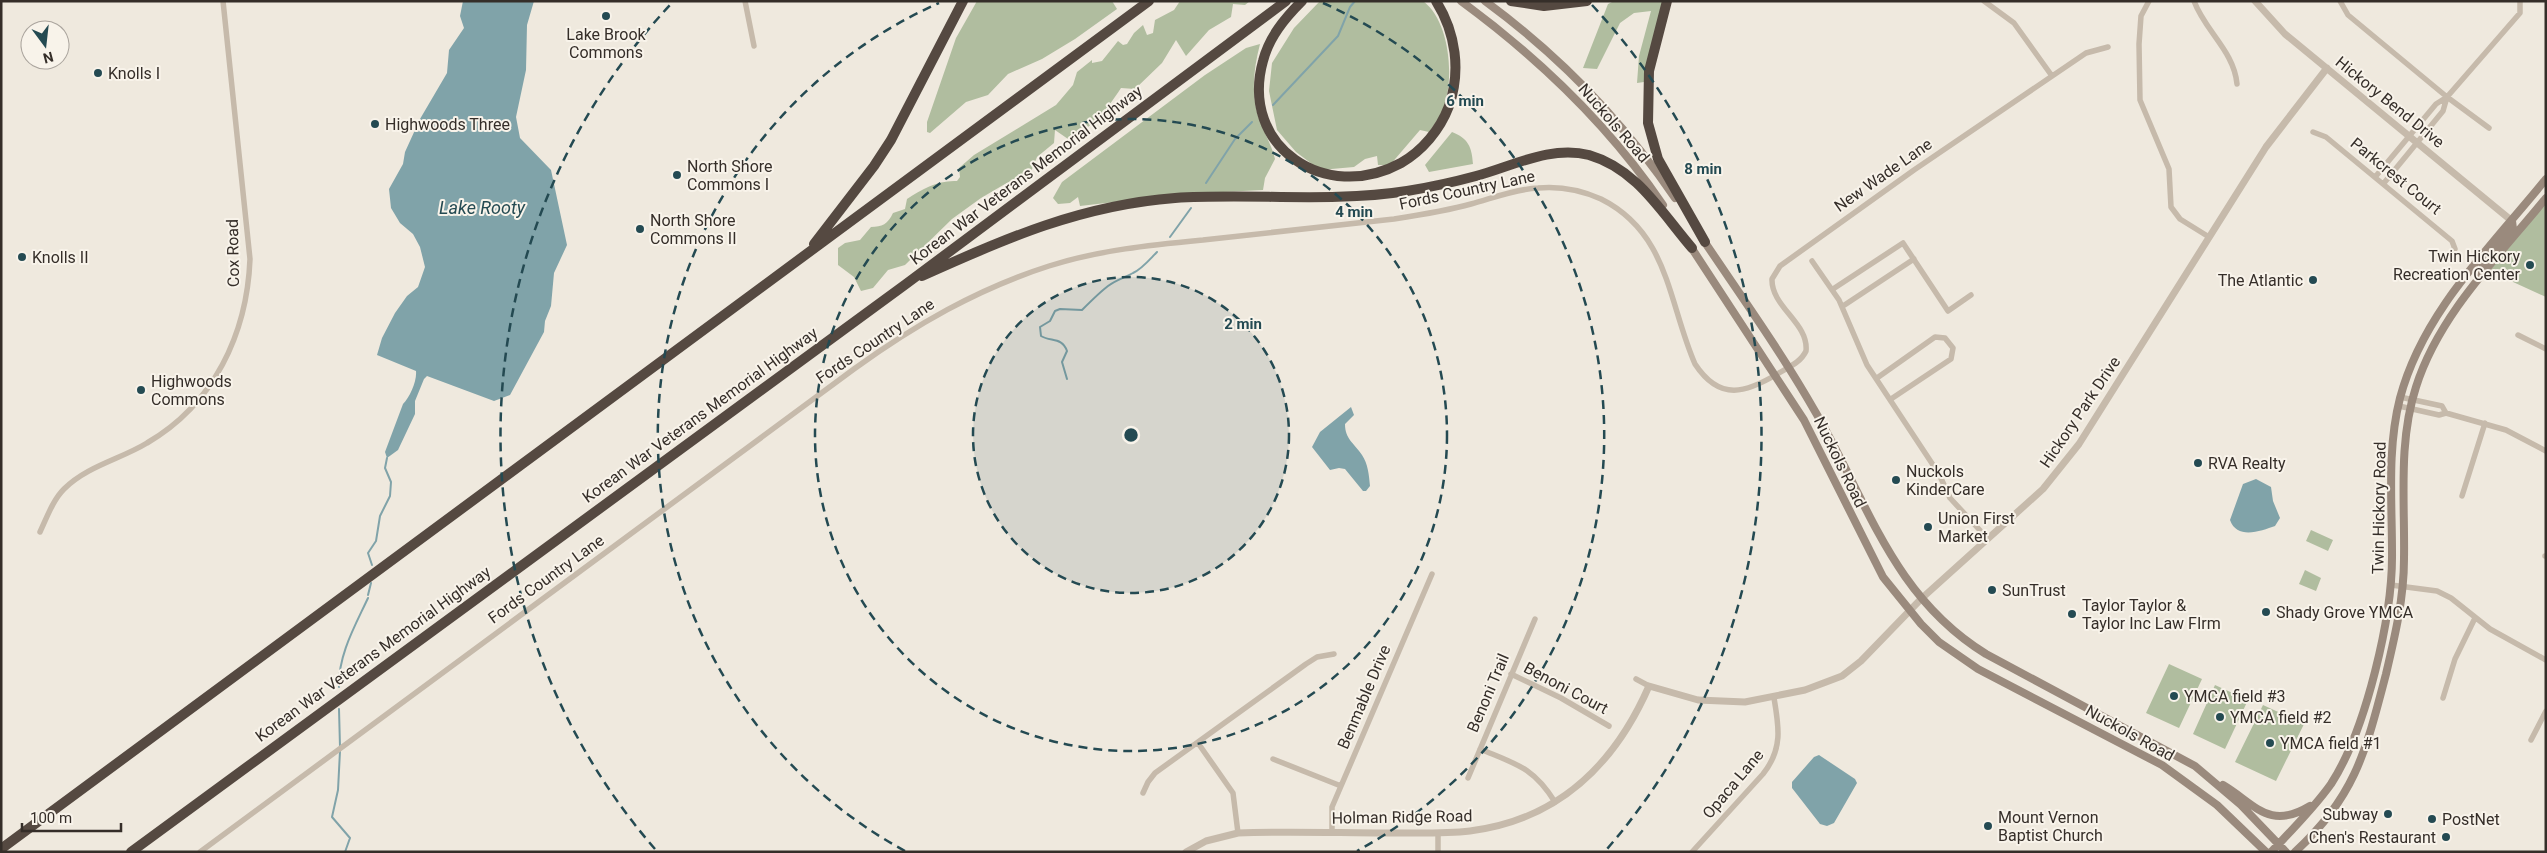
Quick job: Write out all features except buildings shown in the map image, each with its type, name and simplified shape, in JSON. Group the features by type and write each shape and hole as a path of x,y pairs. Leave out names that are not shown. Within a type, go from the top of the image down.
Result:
{"highway":[{"path":"808,251 892,140 963,1"},
{"path":"1,849 808,251 886,197 1150,1"},
{"name":"Korean War Veterans Memorial Highway","path":"131,852 906,284 1286,1"},
{"path":"1302,1 1286,16 1265,55 1259,86 1264,120 1279,146 1298,162 1328,175 1353,177 1382,171 1406,160 1426,143 1447,110 1454,90 1456,62 1452,40 1436,1"},
{"path":"1510,1 1551,6 1587,1"},
{"path":"1667,1 1649,71 1648,124 1658,159 1705,242"},
{"path":"906,284 1021,232 1074,215 1112,207 1203,197 1329,197 1384,194 1453,182 1543,155 1569,152 1606,161 1632,176 1692,248"}],"main road":[{"name":"Nuckols Road","path":"1461,1 1520,46 1589,112 1650,186 1776,375 1817,444 1874,563 1909,611 1939,642 1978,669 2137,750 2189,783 2228,815 2266,852"},
{"name":"Nuckols Road","path":"1485,1 1538,42 1589,90 1644,155 1705,242 1788,368 1833,443 1889,554 1921,599 1945,624 1979,650 2170,752 2203,772 2241,805 2286,852"},
{"name":"Twin Hickory Road","path":"2271,852 2324,793 2344,759 2361,719 2385,625 2391,585 2391,462 2400,397 2435,318 2450,296 2546,179"},
{"path":"2521,228 2520,219 2546,186"},
{"name":"Twin Hickory Road","path":"2295,852 2328,816 2359,767 2377,710 2398,624 2403,587 2405,436 2416,386 2432,348 2445,325 2546,198"},
{"path":"2480,280 2483,266 2513,229 2512,221"},
{"path":"2203,772 2233,790 2255,809 2271,816 2286,816 2302,810 2324,793"}],"street":[{"name":"Cox Road","path":"40,532 49,511 64,489 77,478 146,444 188,412 214,380 228,356 240,329 247,300 250,259 223,1"},
{"path":"745,1 754,46"},
{"path":"1984,1 2014,23 2052,76"},
{"path":"2149,1 2141,16 2139,44 2140,100 2169,169 2172,207 2180,219 2209,237"},
{"path":"2194,1 2200,16 2224,49 2235,70 2238,84"},
{"name":"Hickory Bend Drive","path":"2256,1 2285,34 2512,221"},
{"path":"2340,1 2348,15 2447,97 2489,128"},
{"path":"2376,176 2436,104 2447,97 2520,12 2520,1"},
{"name":"New Wade Lane","path":"1788,368 1804,355 1806,343 1774,291 1772,279 1775,271 1914,170 2086,53 2108,46"},
{"name":"Hickory Park Drive","path":"1636,679 1649,686 1684,697 1712,702 1745,702 1774,698 1819,686 1842,676 1861,661 1921,599 2043,489 2079,444 2266,147 2327,68"},
{"path":"2384,183 2443,111 2447,97"},
{"name":"Parkcrest Court","path":"2313,132 2326,137 2376,176 2452,241 2455,249"},
{"name":"Fords Country Lane","path":"200,852 891,342 925,320 974,295 1051,266 1106,252 1144,246 1424,214 1536,188 1572,190 1593,196 1612,206 1633,221 1647,238 1667,280 1692,359 1708,381 1721,388 1738,392 1751,388 1788,368"},
{"path":"1833,289 1903,243 1948,311 1971,296"},
{"path":"1843,306 1914,259"},
{"path":"1812,261 1843,306 1862,354 1939,474 1954,504 1988,539"},
{"path":"2518,336 2546,349"},
{"path":"1877,378 1935,337 1945,338 1953,348 1950,359 1891,399"},
{"path":"2400,397 2442,406 2446,413"},
{"path":"2399,406 2438,415 2446,413 2484,423 2506,430 2546,451"},
{"path":"2462,496 2484,423"},
{"name":"Benmable Drive","path":"1332,832 1332,807 1432,574"},
{"path":"2391,585 2437,591 2451,598 2476,618 2512,642 2546,660"},
{"path":"2443,698 2455,659 2476,618"},
{"name":"Benoni Trail","path":"1468,778 1535,619"},
{"path":"1143,793 1148,782 1155,774 1312,660 1334,654"},
{"name":"Benoni Court","path":"1511,674 1561,698 1609,726"},
{"name":"Holman Ridge Road","path":"1186,852 1206,841 1238,833 1438,833 1470,831 1514,821 1555,802 1579,784 1606,759 1631,725 1649,686"},
{"name":"Opaca Lane","path":"1692,852 1763,774 1773,760 1780,734 1774,698"},
{"path":"2532,740 2546,710"},
{"path":"1198,743 1233,793 1238,833"},
{"path":"1480,749 1530,771 1540,781 1555,802"},
{"path":"1273,759 1341,786"},
{"path":"1438,833 1438,852"}],"green space":[{"path":"977,1 1112,1 1117,9 1075,39 1042,59 1008,74 988,95 966,102 930,133 927,132 927,122 956,38"},
{"path":"1180,1 1250,1 1245,5 1233,4 1231,17 1209,30 1186,56 1176,40 1162,63 1135,89 1121,88 1104,111 1085,129 1068,139 1055,130 1054,143 1037,157 1030,174 1005,184 981,198 952,219 905,265 888,270 873,288 861,291 854,277 838,265 838,248 845,243 860,240 871,227 884,224 893,213 905,209 907,199 918,192 943,182 957,181 960,177 959,168 974,155 1056,105 1073,85 1077,72 1092,60 1092,63 1102,61 1118,41 1123,45 1127,44 1134,33 1143,25 1147,35 1153,33 1155,20 1174,10"},
{"path":"1320,1 1423,1 1432,10 1439,22 1448,51 1449,67 1447,97 1443,109 1429,132 1420,130 1390,165 1378,165 1377,156 1365,159 1354,167 1320,170 1296,152 1277,130 1269,91 1272,63 1294,28"},
{"path":"1614,1 1663,1 1644,82 1637,83 1639,56 1651,11 1634,13 1620,23 1597,69 1583,68 1608,4"},
{"path":"1260,44 1254,75 1254,96 1258,116 1275,159 1265,178 1263,190 1183,194 1080,206 1078,197 1070,203 1058,204 1053,198 1062,182 1205,75 1246,48"},
{"path":"1452,132 1462,137 1468,144 1472,153 1473,164 1429,172 1425,165"},
{"path":"2546,200 2546,297 2489,271"},
{"path":"2311,530 2333,540 2328,551 2306,541"},
{"path":"2305,570 2321,578 2316,591 2299,584"},
{"name":"YMCA field #3","path":"2169,664 2202,679 2179,728 2146,713"},
{"name":"YMCA field #2","path":"2215,685 2248,700 2225,749 2193,734"},
{"name":"YMCA field #1","path":"2263,705 2304,724 2276,781 2235,762"}],"water":[{"name":"Lake Rooty","path":"463,1 534,1 527,25 526,70 516,117 520,138 551,170 567,245 554,273 551,306 545,321 544,332 510,395 494,401 427,376 415,401 415,414 398,450 387,458 385,452 403,404 413,389 416,371 377,355 382,338 395,313 407,296 418,287 425,267 420,247 413,234 400,223 391,208 389,189 403,164 405,152 420,119 447,73 449,50 464,28 460,16"},
{"path":"1351,407 1354,415 1345,424 1345,429 1348,437 1364,458 1367,466 1370,486 1366,491 1363,491 1345,469 1330,470 1312,447 1320,432"},
{"path":"2256,479 2271,487 2273,501 2280,518 2275,526 2256,532 2244,532 2233,526 2230,520 2243,484"},
{"path":"1819,755 1855,779 1857,783 1834,823 1827,826 1820,824 1792,788 1792,782 1814,757"}],"waterway":[{"path":"1273,105 1338,36 1350,7 1355,1"},
{"path":"1206,183 1235,139 1252,122"},
{"path":"1170,237 1191,208"},
{"path":"1067,379 1062,362 1067,351 1065,347 1059,342 1041,336 1040,327 1050,321 1055,311 1060,309 1082,310 1108,286 1140,269 1157,252"},
{"path":"372,565 368,553 376,541 380,516 390,496 391,482 385,468 387,458"},
{"path":"368,595 371,583"},
{"path":"339,687 339,675 344,652 368,598"},
{"path":"339,709 340,747"},
{"path":"340,751 338,790 332,817 350,838 345,852"}],"place":[{"name":"Lake Brook Commons","path":"606,16"},
{"name":"Knolls I","path":"98,73"},
{"name":"Highwoods Three","path":"375,124"},
{"name":"North Shore Commons I","path":"677,175"},
{"name":"North Shore Commons II","path":"640,229"},
{"name":"Knolls II","path":"22,257"},
{"name":"Twin Hickory Recreation Center","path":"2530,265"},
{"name":"The Atlantic","path":"2313,280"},
{"name":"Highwoods Commons","path":"141,390"},
{"name":"RVA Realty","path":"2198,463"},
{"name":"Nuckols KinderCare","path":"1896,480"},
{"name":"Union First Market","path":"1928,527"},
{"name":"SunTrust","path":"1992,590"},
{"name":"Shady Grove YMCA","path":"2266,612"},
{"name":"Taylor Taylor & Taylor Inc Law FIrm","path":"2072,614"},
{"name":"YMCA field #3","path":"2174,696"},
{"name":"YMCA field #2","path":"2220,717"},
{"name":"YMCA field #1","path":"2270,743"},
{"name":"Subway","path":"2388,814"},
{"name":"PostNet","path":"2432,819"},
{"name":"Mount Vernon Baptist Church","path":"1988,826"},
{"name":"Chen's Restaurant","path":"2446,837"}]}
